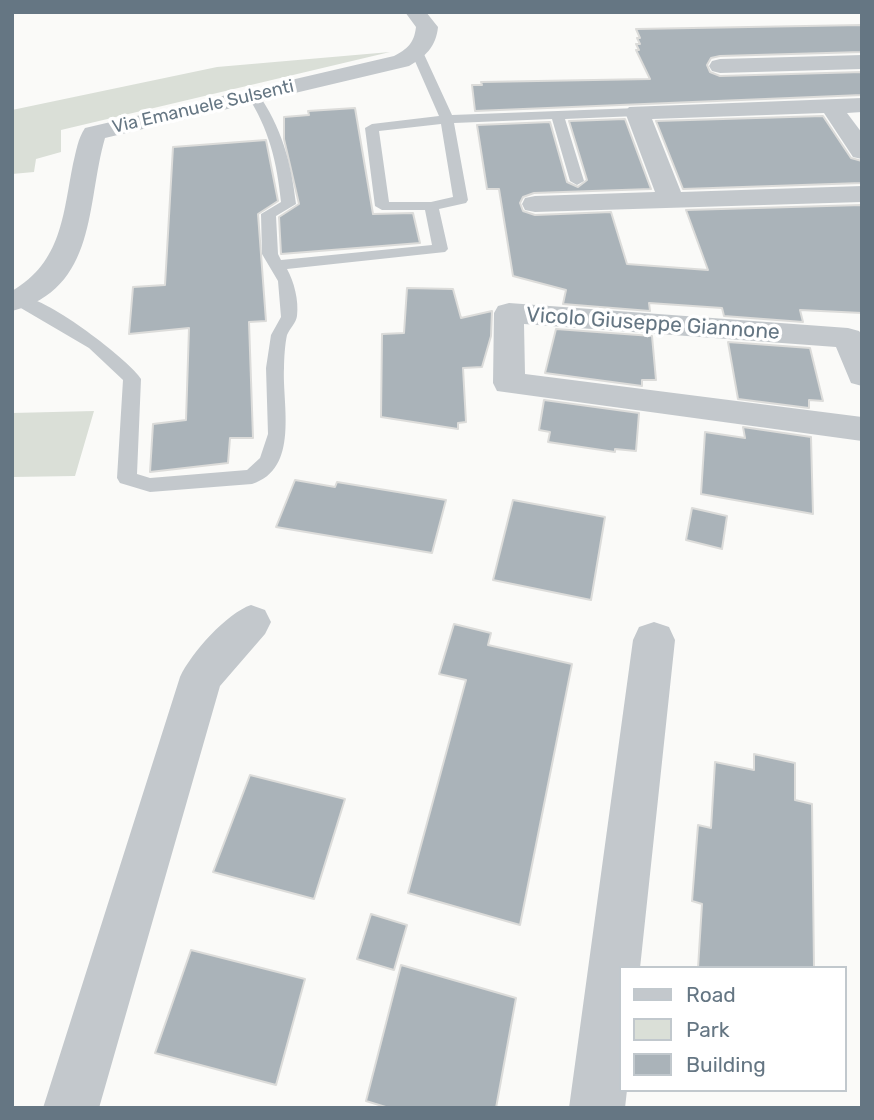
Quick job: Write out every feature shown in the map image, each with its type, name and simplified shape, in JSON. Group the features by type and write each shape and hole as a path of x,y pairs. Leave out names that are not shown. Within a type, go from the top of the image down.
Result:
{"street":[{"path":"415,12 428,27 427,40 417,52"},
{"name":"Via Emanuele Sulsenti","path":"16,301 43,284 63,261 77,231 87,151 94,133 401,61 417,52"},
{"path":"720,66 862,62"},
{"path":"671,200 637,112 862,105"},
{"path":"831,106 862,152"},
{"path":"535,204 862,194"},
{"name":"Vicolo Giuseppe Giannone","path":"862,375 848,338 509,313 509,383 862,429"},
{"path":"71,1108 201,677 251,622"},
{"path":"597,1108 654,640"}],"lane":[{"path":"417,52 447,119 461,200 431,206 382,206 372,128 447,119 637,112"},
{"path":"16,301 104,351 132,379 127,478 150,485 252,477 269,461 277,435 275,368 279,335 289,317 286,281 270,254 268,214 289,204 284,155 271,122 253,95"},
{"path":"557,115 577,181"},
{"path":"277,265 440,250 431,206"}],"green space":[{"path":"390,52 61,130 61,152 36,159 34,172 12,174 12,110 217,67"},
{"path":"94,411 75,476 12,477 12,413"}],"building":[{"path":"862,25 862,52 720,56 711,58 707,65 710,72 720,76 862,72 862,95 475,111 472,85 482,85 481,82 650,79 636,50 639,50 636,44 640,44 637,38 640,38 636,29"},
{"path":"355,108 373,214 413,213 420,243 281,254 279,217 299,204 284,139 284,117 309,115 308,111"},
{"path":"823,116 851,158 862,161 862,183 683,189 656,121"},
{"path":"625,119 651,189 534,193 523,197 520,203 523,211 535,215 611,212 627,264 708,270 686,210 862,205 862,313 800,310 803,322 724,316 722,308 649,303 650,311 563,304 566,290 513,276 499,189 487,189 477,125 550,122 567,182 578,187 587,180 569,121"},
{"path":"266,140 278,201 258,214 266,321 249,322 253,438 230,438 228,463 150,472 153,424 186,420 189,328 129,334 133,287 165,285 173,147"},
{"path":"407,288 453,289 461,318 492,311 491,336 482,367 463,368 466,422 458,423 458,429 381,417 382,334 404,333"},
{"path":"556,329 652,336 656,380 642,380 642,386 545,373"},
{"path":"728,342 810,348 823,401 809,400 809,408 738,399"},
{"path":"544,400 639,413 636,451 615,449 615,452 548,442 550,432 539,430"},
{"path":"743,427 811,437 813,514 701,494 705,432 745,438"},
{"path":"295,480 335,487 337,482 446,500 432,553 276,527"},
{"path":"513,500 605,517 591,600 493,580"},
{"path":"692,508 727,516 722,549 686,540"},
{"path":"454,624 491,633 488,645 572,664 520,925 408,893 466,680 439,674"},
{"path":"754,754 795,763 795,800 812,804 814,966 698,966 702,904 692,901 698,825 711,828 715,762 754,770"},
{"path":"250,775 345,799 314,899 213,872"},
{"path":"371,914 407,925 394,970 357,959"},
{"path":"191,950 305,979 276,1085 155,1053"},
{"path":"401,965 516,998 496,1108 389,1108 366,1101"}]}
